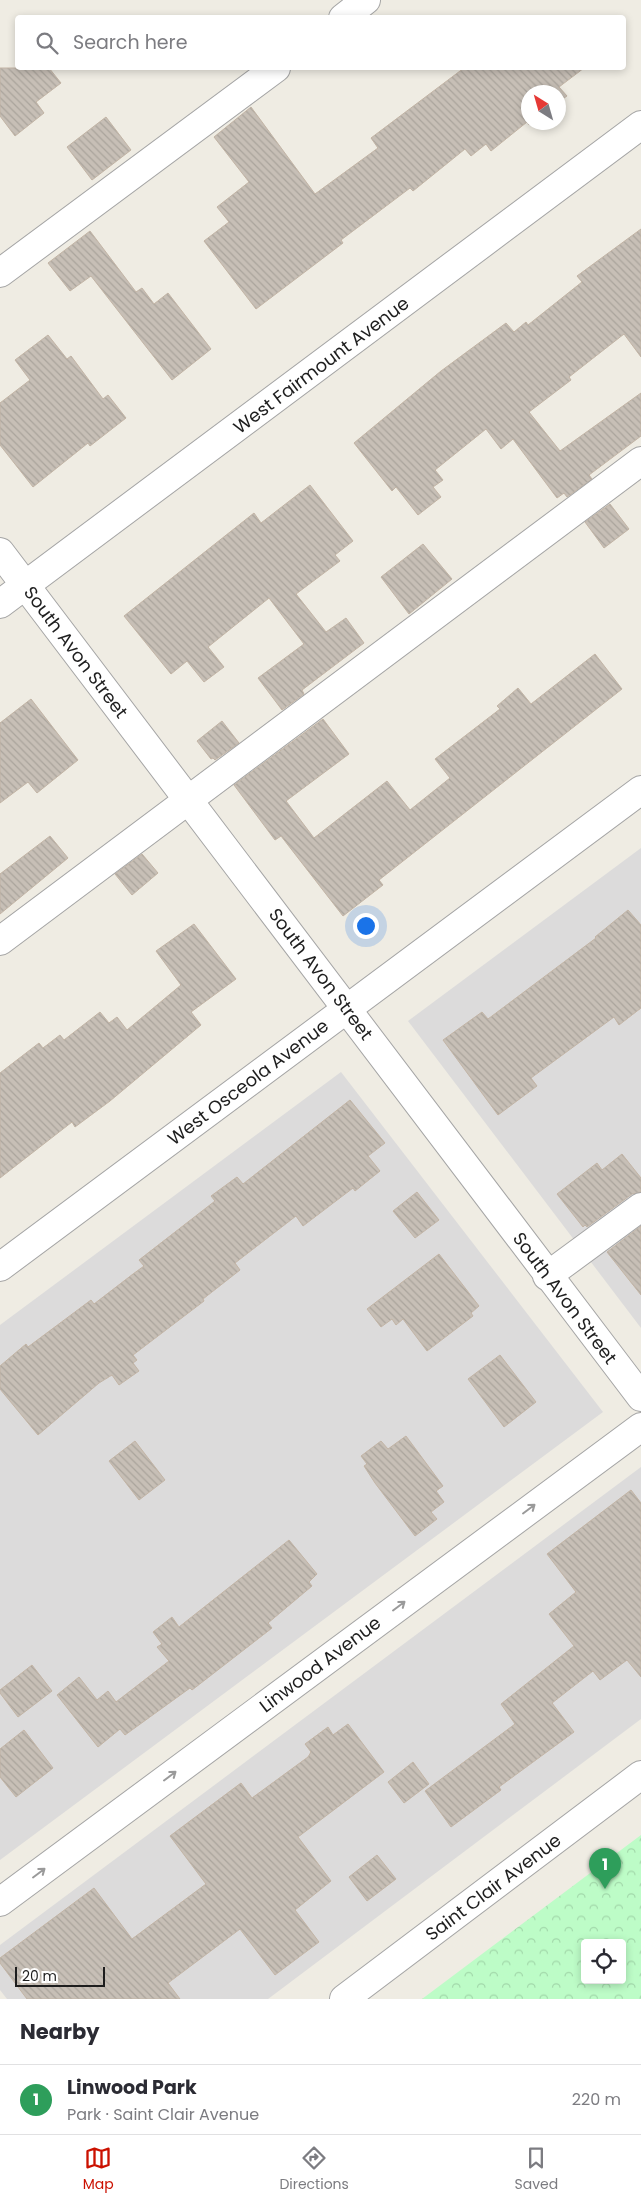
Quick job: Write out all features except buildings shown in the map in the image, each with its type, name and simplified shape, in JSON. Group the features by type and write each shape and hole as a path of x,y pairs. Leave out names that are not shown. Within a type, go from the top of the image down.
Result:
{"street":[{"path":"347,15 366,0"},
{"path":"0,273 273,70"},
{"name":"West Fairmount Avenue","path":"0,604 641,125"},
{"path":"0,941 641,461"},
{"name":"South Avon Street","path":"0,552 347,1008 547,1276 641,1397"},
{"name":"West Osceola Avenue","path":"0,1267 641,790"},
{"path":"547,1276 641,1206"},
{"name":"Linwood Avenue","path":"0,1902 641,1427"},
{"name":"Saint Clair Avenue","path":"344,1999 641,1775"}],"shaded area":[{"path":"641,848 641,1328 408,1021"},
{"path":"341,1072 603,1412 0,1860 0,1325"},
{"path":"641,1467 641,1719 268,1999 7,1999 0,1990 0,1945"}],"green space":[{"path":"641,1835 641,1999 422,1999"}],"place":[{"name":"Linwood Park","path":"605,1889"}]}
